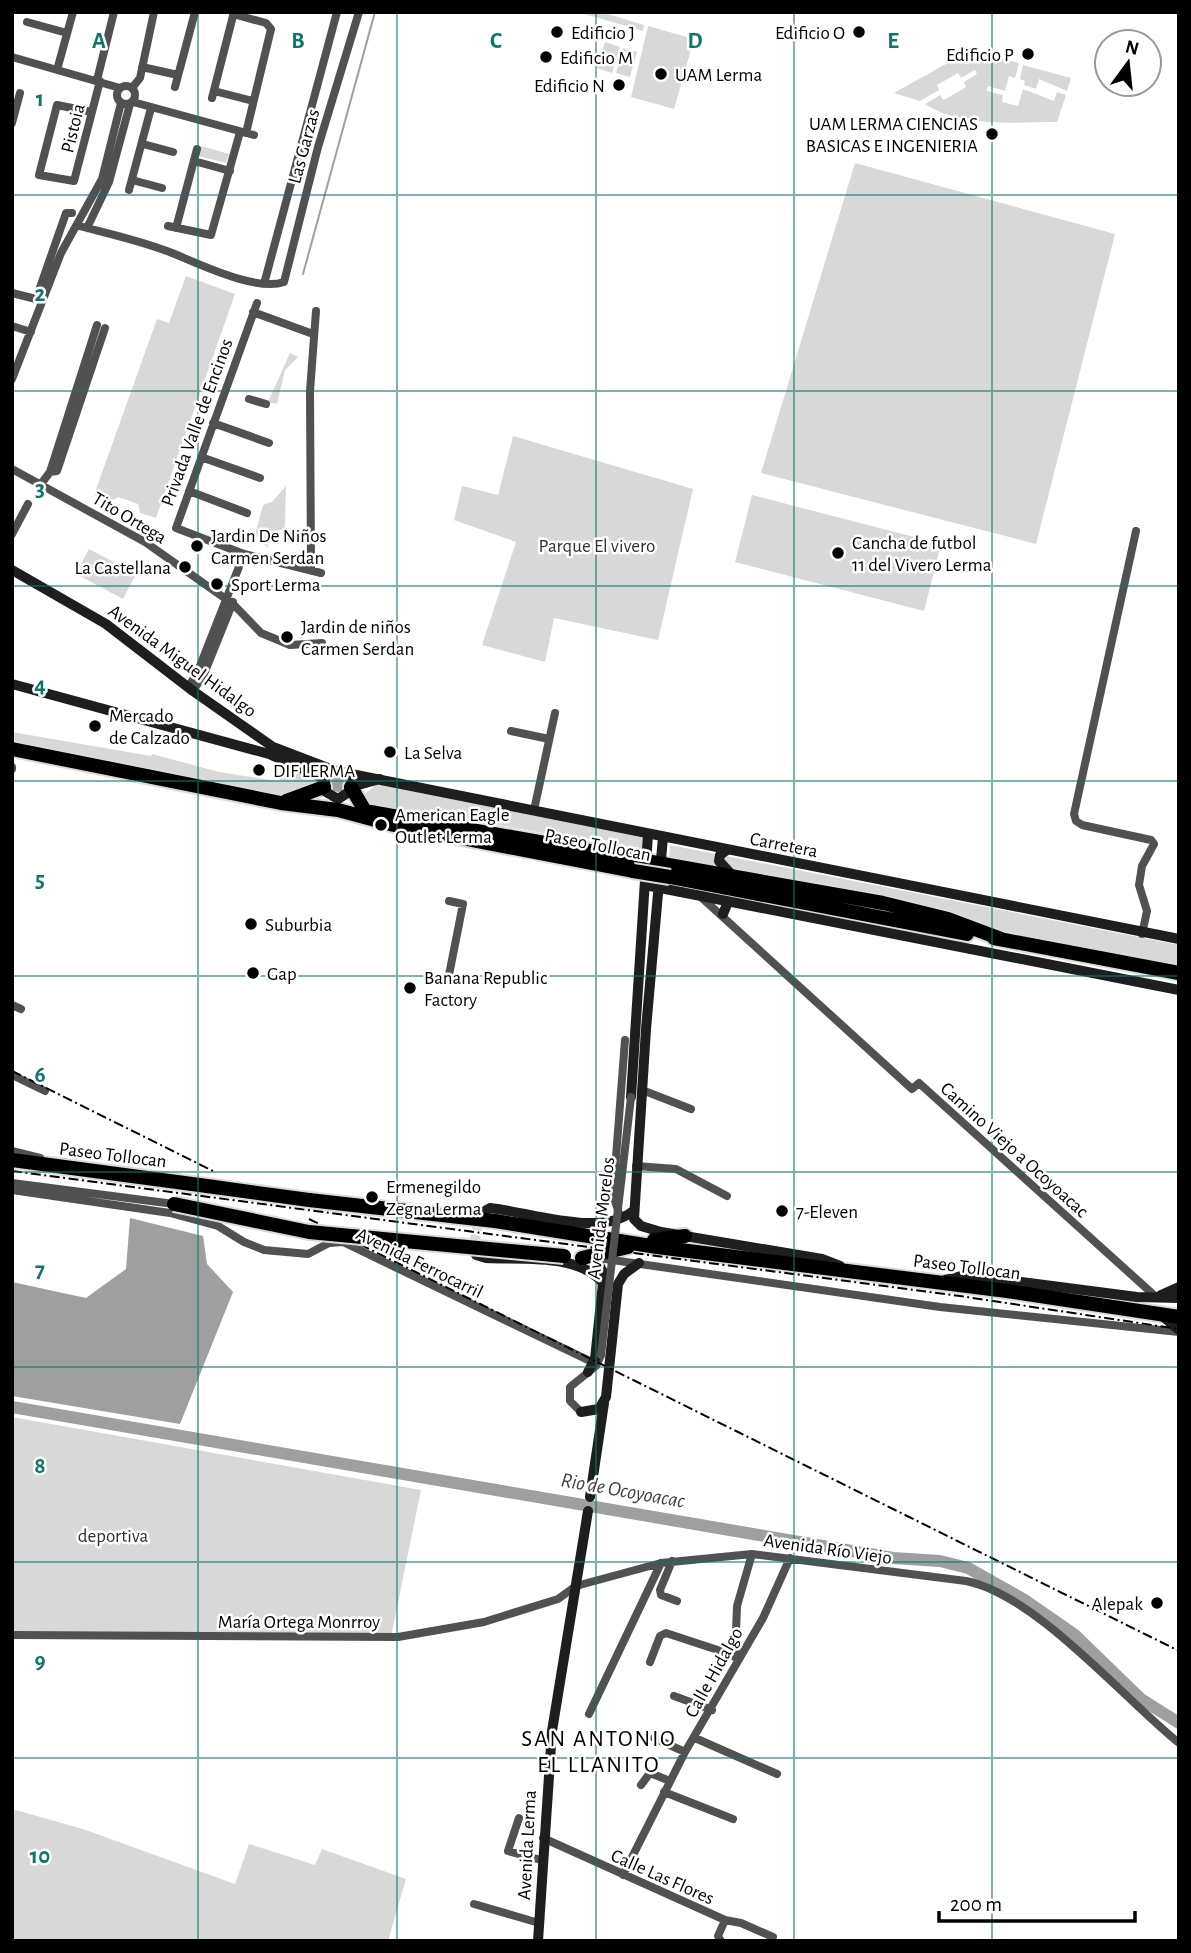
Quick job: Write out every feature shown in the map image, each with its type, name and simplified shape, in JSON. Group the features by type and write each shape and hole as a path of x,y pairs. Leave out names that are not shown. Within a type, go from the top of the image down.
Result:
{"highway":[{"name":"Paseo Tollocan","path":"12,749 281,803 338,803 394,825 1179,972"},
{"path":"281,803 325,783"},
{"path":"358,789 365,811 730,873 883,903 948,919 1004,940"},
{"name":"Paseo Tollocan","path":"12,1160 1042,1296"},
{"path":"174,1204 309,1231 564,1256 589,1258 619,1248 657,1247"},
{"path":"632,1241 685,1236"},
{"path":"1042,1296 1079,1295 1179,1307"},
{"path":"1042,1296 1179,1317"}],"main road":[{"name":"Avenida Miguel Hidalgo","path":"12,570 106,624 271,750 340,772 383,779"},
{"path":"12,684 271,750 325,783 338,803 358,789 383,779"},
{"path":"325,783 340,772 358,789"},
{"name":"Carretera","path":"383,779 1142,934 1179,939"},
{"name":"Avenida Morelos","path":"635,1092 643,1068 658,888 648,834"},
{"name":"Avenida Morelos","path":"663,837 645,885 635,1092 636,1166 631,1213 635,1222 641,1226 822,1259 853,1271"},
{"path":"727,850 720,855 719,861 730,873"},
{"path":"645,885 1179,990"},
{"path":"644,901 657,902"},
{"path":"723,914 728,902"},
{"path":"480,1214 490,1208 599,1224 613,1222 631,1213"},
{"path":"474,1245 476,1255 486,1258 578,1265 594,1272 603,1283"},
{"path":"589,1258 603,1272 596,1363 607,1384"},
{"name":"Avenida Morelos","path":"600,1427 606,1397 618,1284 624,1274 639,1263"},
{"path":"935,1282 967,1275 1137,1297 1179,1298"},
{"path":"1155,1296 1179,1287"},
{"path":"1160,1314 1179,1331"},
{"path":"581,1412 598,1409 606,1397"},
{"path":"581,1412 594,1417 600,1427 590,1497"},
{"path":"576,1586 588,1511"},
{"name":"Avenida Lerma","path":"538,1941 541,1860 552,1731 576,1586"}],"street":[{"path":"57,69 73,12"},
{"name":"Pistoia","path":"92,113 57,105 39,175 74,181 92,113 114,12"},
{"path":"132,88 139,78 154,12"},
{"path":"175,87 195,12"},
{"name":"Las Garzas","path":"337,12 264,284 284,282 318,147 359,12"},
{"path":"197,149 172,227 211,235 230,171 246,134 271,26 234,13 213,94 253,102"},
{"path":"27,22 67,33"},
{"path":"12,57 120,88 132,88"},
{"path":"142,67 178,75"},
{"path":"120,88 116,95 128,103 246,134"},
{"path":"12,379 61,253 101,202 128,103 135,96 132,88"},
{"path":"12,123 17,97"},
{"path":"129,190 151,108"},
{"path":"301,142 318,147"},
{"path":"143,144 173,152"},
{"path":"194,161 230,171"},
{"path":"83,227 91,198 106,180"},
{"path":"132,180 162,188"},
{"path":"91,198 101,202"},
{"path":"12,293 36,299 69,213"},
{"path":"83,227 264,284"},
{"name":"Privada Valle de Encinos","path":"313,334 255,307 176,526 177,530 244,554 321,573"},
{"path":"311,570 309,470 316,311"},
{"path":"12,326 31,332"},
{"path":"41,484 50,472 57,471 101,326"},
{"path":"249,399 265,404"},
{"path":"213,423 269,443"},
{"path":"201,457 260,478"},
{"name":"Tito Ortega","path":"12,469 145,542 230,602 246,620 274,640 290,645 322,643"},
{"path":"189,491 247,513"},
{"path":"12,534 28,504"},
{"path":"1136,531 1074,814 1076,821 1082,825 1151,840 1154,844 1142,866 1139,885 1147,911 1142,934"},
{"path":"191,688 201,673 230,602 231,587 244,554"},
{"path":"534,810 555,713"},
{"path":"512,731 549,739"},
{"path":"338,803 365,811"},
{"name":"Camino Viejo a Ocoyoacac","path":"700,896 723,914 912,1090 919,1083 1155,1296"},
{"path":"449,901 463,904 449,975"},
{"path":"12,1005 21,1009"},
{"path":"625,1040 613,1196 615,1210 631,1213"},
{"path":"12,1076 45,1091"},
{"path":"635,1092 691,1109"},
{"name":"Avenida Morelos","path":"581,1412 570,1401 570,1387 596,1363 635,1092"},
{"path":"12,1151 43,1159 55,1166"},
{"path":"636,1166 676,1169 727,1196"},
{"path":"12,1183 174,1204"},
{"name":"Avenida Ferrocarril","path":"12,1190 170,1213 229,1231 244,1242 282,1252 308,1254 329,1243 342,1242 596,1363"},
{"path":"589,1258 940,1307 1089,1325 1179,1331"},
{"path":"588,1511 590,1497"},
{"path":"650,1662 660,1636 666,1633 736,1659 737,1606 752,1554"},
{"name":"Avenida Río Viejo","path":"576,1586 671,1561 752,1554 966,1581 993,1588 1074,1648 1179,1743"},
{"name":"Calle Hidalgo","path":"623,1875 685,1752 712,1710 736,1659 762,1618 790,1558"},
{"path":"671,1561 660,1590 661,1595 677,1601"},
{"path":"589,1714 661,1563"},
{"name":"María Ortega Monrroy","path":"12,1635 398,1637 484,1622 558,1599 576,1586"},
{"path":"674,1696 712,1710"},
{"path":"654,1738 685,1752"},
{"path":"695,1738 777,1774"},
{"path":"641,1785 650,1773 670,1781"},
{"path":"664,1792 733,1819"},
{"path":"519,1818 508,1851 541,1860"},
{"name":"Calle Las Flores","path":"543,1838 725,1920 741,1923 773,1937"},
{"path":"474,1904 539,1923"},
{"path":"721,1941 718,1936 725,1920"}],"green space":[{"path":"578,12 601,12 644,25 643,31"},
{"name":"UAM Lerma","path":"648,26 694,39 674,109 631,97"},
{"name":"UAM Lerma","path":"605,42 620,47 612,73 597,68"},
{"name":"UAM Lerma","path":"623,48 637,52 630,77 616,73"},
{"path":"971,50 1019,63 1015,78 1009,76 1005,91 988,86 987,91 1003,95 1002,102 1018,106 1023,89 1054,101 1057,92 1066,95 1057,122 1007,123 972,120 940,112 925,104 940,95 944,100 966,87 964,82 977,74 975,70 961,78 958,73 937,85 939,90 920,101 894,93"},
{"path":"1023,65 1071,78 1067,91 1039,79 1036,89 1024,85 1025,81 1020,79"},
{"path":"201,146 229,154 226,163 198,156"},
{"path":"855,163 1115,234 1036,544 761,473"},
{"path":"186,276 235,294 156,518 140,513 138,504 118,497 112,501 94,495 157,319 169,323"},
{"path":"290,353 298,357 285,370 277,404 268,402"},
{"name":"Parque El vivero","path":"513,436 693,489 658,640 554,618 545,662 482,645 516,542 454,520 462,486 498,495"},
{"path":"286,486 285,529 265,533 268,548 255,535 263,505 272,502"},
{"name":"Cancha de futbol 11 del Vivero Lerma","path":"752,495 941,544 924,611 735,562"},
{"path":"89,549 136,574 123,599 76,574"},
{"path":"12,732 151,756 152,754 219,772 278,781 282,767 311,775 315,782 314,788 295,798 12,744"},
{"path":"383,779 649,834 646,860 607,840 581,840 466,819 371,810 361,797"},
{"path":"670,845 1179,945 1179,972 669,859"},
{"name":"deportiva","path":"12,1417 421,1490 391,1637 12,1632"},
{"path":"12,1809 83,1829 235,1884 249,1844 315,1865 322,1849 406,1879 388,1941 12,1941"}],"shaded area":[{"path":"334,774 342,774 347,783 345,790 334,792 329,787 329,779"},
{"path":"130,1218 203,1236 207,1264 233,1292 180,1424 12,1396 12,1282 86,1298 126,1269"}],"waterway":[{"path":"303,274 375,12"},
{"name":"Rio de Ocoyoacac","path":"12,1407 893,1558 940,1561 968,1568 1023,1599 1075,1635 1141,1699 1179,1723"}],"tunnel":[{"path":"474,1245 480,1214"}],"railway":[{"path":"12,1071 213,1171"},
{"path":"12,1171 960,1296 1179,1329"},
{"path":"309,1219 1179,1651"}],"place":[{"name":"Edificio J","path":"557,32"},
{"name":"Edificio O","path":"859,32"},
{"name":"Edificio P","path":"1028,54"},
{"name":"Edificio M","path":"546,57"},
{"name":"UAM Lerma","path":"661,74"},
{"name":"Edificio N","path":"619,85"},
{"name":"UAM LERMA CIENCIAS BASICAS E INGENIERIA","path":"992,134"},
{"name":"Jardin De Niños Carmen Serdan","path":"197,546"},
{"name":"Cancha de futbol 11 del Vivero Lerma","path":"838,553"},
{"name":"La Castellana","path":"185,567"},
{"name":"Sport Lerma","path":"217,584"},
{"name":"Jardin de niños Carmen Serdan","path":"287,637"},
{"name":"Mercado de Calzado","path":"95,726"},
{"name":"La Selva","path":"390,752"},
{"name":"DIF LERMA","path":"259,770"},
{"name":"American Eagle Outlet Lerma","path":"381,825"},
{"name":"Suburbia","path":"251,924"},
{"name":"Gap","path":"253,973"},
{"name":"Banana Republic Factory","path":"410,988"},
{"name":"Ermenegildo Zegna Lerma","path":"372,1197"},
{"name":"7-Eleven","path":"782,1211"},
{"name":"Alepak","path":"1157,1603"}],"district":[{"name":"SAN ANTONIO EL LLANITO","path":"599,1751"}]}
